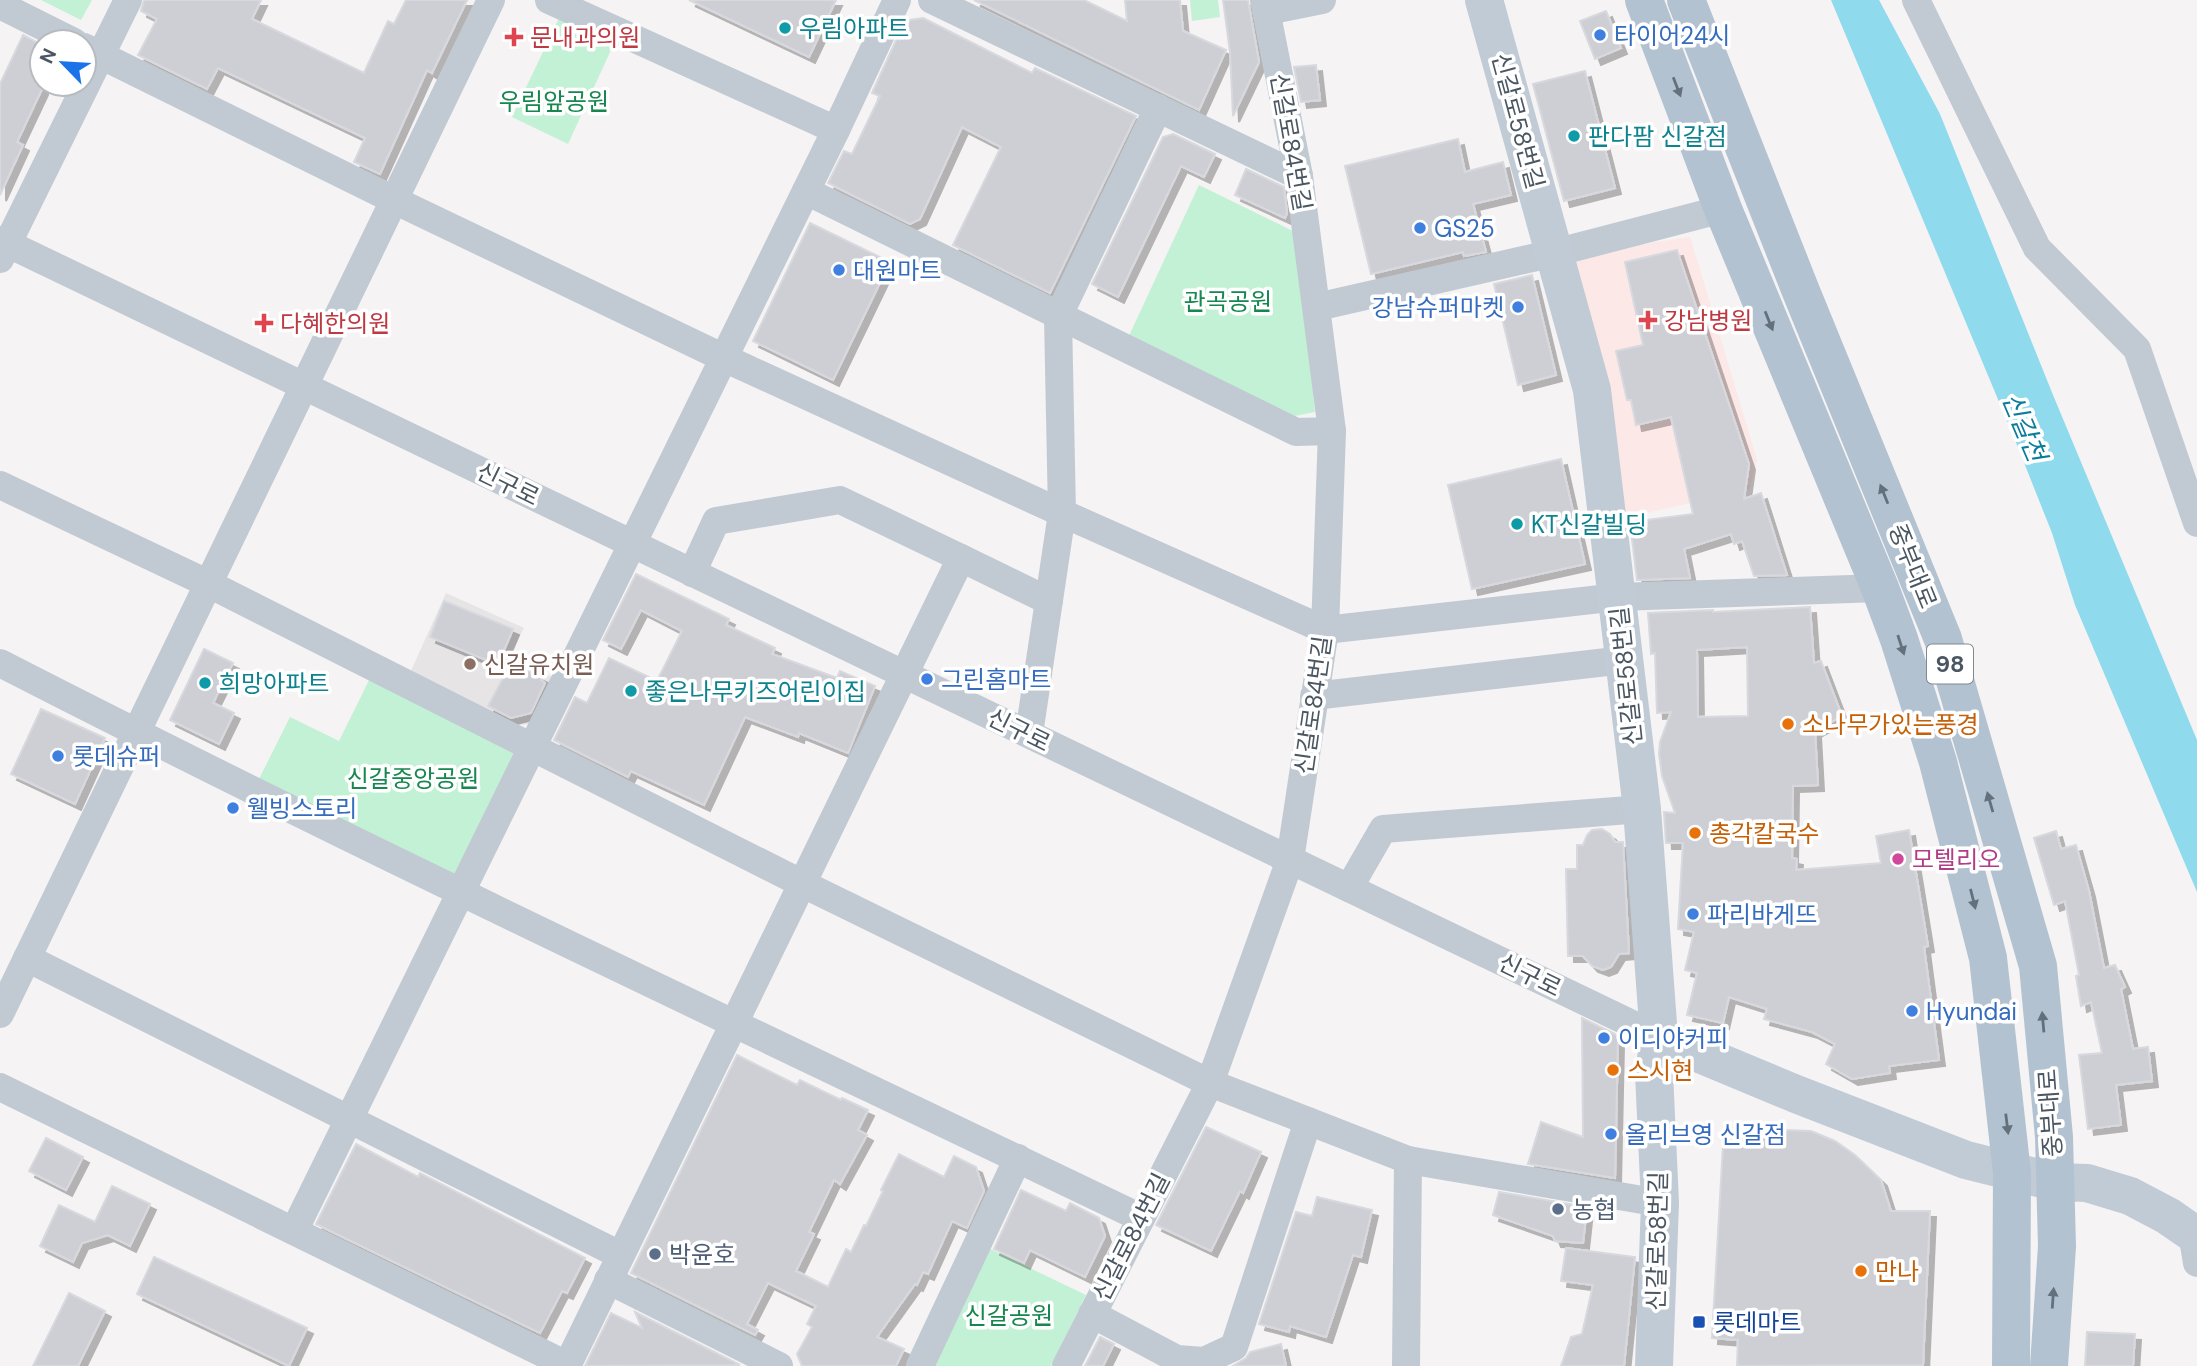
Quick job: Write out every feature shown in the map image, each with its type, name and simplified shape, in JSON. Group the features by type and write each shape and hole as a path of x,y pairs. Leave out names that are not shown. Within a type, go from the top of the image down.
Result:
{"main road":[{"name":"중부대로","path":"1644,0 1723,209 1880,588 1938,762 1988,958 2012,1173 2011,1366"},
{"name":"중부대로","path":"1686,0 1943,639 2038,966 2054,1137 2057,1246 2049,1366"}],"street":[{"path":"98,42 128,0"},
{"path":"0,1014 491,0"},
{"path":"549,0 836,130"},
{"path":"294,1231 836,130 897,0"},
{"path":"932,0 1299,176"},
{"path":"1266,6 1322,0"},
{"name":"신갈로58번길","path":"1484,0 1592,390 1618,597 1642,809 1659,1037 1654,1073 1660,1203 1654,1366"},
{"path":"1916,0 2037,248 2137,349 2197,523"},
{"path":"0,5 46,28"},
{"name":"신갈로84번길","path":"1066,1366 1210,1083 1290,860 1325,630 1332,431 1299,176 1266,6"},
{"path":"98,54 724,358 1325,630 1618,597 1880,588"},
{"path":"3,248 71,98"},
{"path":"1029,734 1062,513 1058,317 1158,108"},
{"path":"806,191 1296,432 1332,431"},
{"path":"1317,307 1554,253 1723,209"},
{"name":"신구로","path":"3,248 304,386 1659,1037 1808,1099 1966,1160 2055,1182 2087,1183 2130,1196 2195,1243"},
{"path":"0,485 209,584 801,883 1210,1083 1408,1160 1660,1203"},
{"path":"692,573 716,522 840,500 1049,601"},
{"path":"0,1087 567,1366 961,558"},
{"path":"1314,696 1624,660"},
{"path":"0,663 136,733 462,892 1141,1218"},
{"path":"1349,888 1383,829 1642,809"},
{"path":"27,958 349,1119 614,1268 779,1366"},
{"path":"1092,1314 1177,1359 1204,1361 1234,1347 1308,1121"},
{"path":"920,1366 1018,1158"},
{"path":"1406,1366 1408,1160"}],"shaded area":[{"name":"강남병원","path":"1690,237 1757,460 1749,490 1614,520 1567,261 1624,247"},
{"name":"신갈유치원","path":"446,593 524,628 510,655 554,678 531,724 517,725 410,673"}],"green space":[{"path":"41,0 92,0 81,20"},
{"path":"1190,0 1218,0 1220,17 1192,21"},
{"name":"우림앞공원","path":"561,14 616,39 568,144 512,117"},
{"name":"관곡공원","path":"1199,185 1297,233 1315,412 1295,416 1128,338"},
{"name":"신갈중앙공원","path":"375,668 533,746 462,892 254,789 290,717 339,741"},
{"name":"신갈공원","path":"984,1246 1086,1295 1051,1366 930,1366"}],"water":[{"name":"신갈천","path":"1831,0 1879,0 1940,114 2053,395 2197,740 2197,892 2075,605 2052,533 2015,440"}],"building":[{"path":"144,0 261,0 252,19 364,73 388,21 394,24 406,0 467,0 432,73 427,70 380,174 354,162 365,138 218,68 207,89 138,55 157,19 141,11"},
{"name":"우림아파트","path":"689,0 836,0 809,57"},
{"path":"974,0 1084,0 1127,21 1125,0 1180,0 1183,31 1226,50 1199,110"},
{"path":"1223,0 1248,0 1259,62 1233,116 1230,52"},
{"name":"타이어24시","path":"1606,11 1621,48 1595,59 1580,21"},
{"path":"923,18 1032,73 1035,68 1136,116 1050,293 953,245 1001,147 962,127 920,219 910,224 828,183 844,151 852,154 880,96 872,93 897,38 900,40 910,20"},
{"path":"23,35 28,38 28,98 38,98 17,142 23,145 0,195 0,84"},
{"path":"1316,65 1320,100 1301,102 1294,67"},
{"name":"판다팜 신갈점","path":"1585,71 1615,188 1564,201 1533,84"},
{"path":"1173,134 1215,154 1204,177 1181,166 1118,297 1092,284 1163,137"},
{"name":"GS25","path":"1458,139 1465,172 1503,162 1511,195 1473,204 1486,252 1464,256 1463,252 1371,274 1345,166"},
{"path":"1246,169 1284,187 1287,213 1285,218 1235,195"},
{"path":"810,223 890,262 833,380 753,341"},
{"path":"1677,250 1749,464 1744,499 1761,493 1787,575 1754,576 1742,541 1734,544 1731,534 1684,549 1690,578 1637,580 1630,522 1693,514 1671,417 1636,425 1631,400 1627,400 1616,351 1643,345 1625,262"},
{"path":"1532,275 1556,375 1518,385 1494,284"},
{"name":"KT신갈빌딩","path":"1561,459 1585,564 1472,589 1448,485"},
{"path":"636,574 729,619 726,625 775,648 772,654 837,678 840,671 875,686 848,753 799,733 798,737 745,717 704,805 631,771 628,777 554,740 575,697 587,703 609,658 657,681 682,631 641,610 621,649 603,640"},
{"path":"444,601 513,629 498,665 430,637"},
{"path":"1810,607 1814,663 1821,661 1842,716 1815,731 1818,785 1793,786 1792,858 1797,859 1796,870 1881,863 1876,836 1909,830 1928,946 1924,947 1939,1060 1889,1066 1890,1073 1852,1079 1826,1064 1835,1044 1812,1032 1764,1019 1767,1009 1729,997 1723,1023 1687,1015 1697,973 1685,970 1694,932 1678,929 1683,843 1666,843 1664,812 1675,813 1662,776 1659,754 1660,742 1671,712 1657,713 1655,653 1651,654 1648,613","holes":["1747,647 1748,716 1698,717 1697,650"]},
{"name":"희망아파트","path":"204,649 233,663 213,703 234,713 219,744 170,720"},
{"path":"511,663 542,677 541,680 545,683 531,713 511,718 488,706"},
{"name":"롯데슈퍼","path":"41,709 105,738 75,804 11,774"},
{"path":"1602,829 1610,834 1615,842 1623,842 1629,953 1619,954 1611,967 1603,970 1592,966 1583,956 1568,956 1566,869 1577,869 1577,845 1583,845 1592,830"},
{"path":"2056,831 2061,849 2076,845 2089,891 2104,968 2115,965 2125,987 2121,989 2133,1049 2148,1047 2152,1081 2116,1085 2121,1125 2088,1129 2079,1055 2102,1053 2091,1002 2081,1006 2076,976 2079,975 2065,901 2054,905 2034,838"},
{"path":"1582,1018 1618,1038 1615,1178 1528,1164 1541,1122 1583,1137"},
{"path":"737,1055 797,1085 800,1080 868,1110 858,1130 867,1135 840,1184 834,1180 809,1232 814,1234 796,1271 828,1287 846,1249 851,1252 864,1225 866,1226 899,1154 944,1177 954,1156 976,1167 984,1191 967,1228 952,1221 928,1274 923,1272 917,1285 915,1284 877,1337 904,1349 896,1366 802,1366 797,1354 812,1327 807,1324 816,1306 768,1283 747,1324 758,1330 755,1335 631,1273"},
{"path":"1206,1127 1261,1152 1243,1193 1240,1191 1211,1251 1156,1225"},
{"path":"1724,1128 1811,1131 1835,1141 1855,1155 1881,1180 1891,1211 1930,1211 1923,1365 1737,1366 1738,1340 1712,1338"},
{"path":"46,1138 83,1157 66,1190 29,1171"},
{"path":"356,1144 418,1177 420,1173 585,1258 567,1293 562,1291 540,1333 316,1224"},
{"path":"112,1186 150,1204 130,1246 108,1235 82,1243 73,1262 40,1246 59,1205 95,1222"},
{"path":"1021,1190 1066,1211 1070,1203 1099,1218 1105,1236 1085,1277 1030,1250 1024,1263 994,1249"},
{"path":"1499,1192 1587,1207 1583,1243 1555,1241 1553,1236 1493,1215"},
{"path":"1317,1197 1372,1210 1361,1257 1353,1255 1326,1337 1290,1326 1289,1332 1259,1324 1296,1212 1312,1216"},
{"path":"1566,1248 1635,1257 1624,1366 1561,1366 1571,1337 1582,1334 1593,1285 1561,1281"},
{"path":"154,1257 307,1328 289,1366 137,1294"},
{"path":"69,1293 105,1311 78,1366 33,1366"},
{"path":"635,1312 740,1365 585,1366 611,1313 642,1328"},
{"path":"2087,1332 2135,1334 2133,1366 2085,1366"},
{"path":"1100,1337 1114,1344 1103,1366 1085,1366"},
{"path":"1281,1344 1286,1366 1233,1366 1250,1352"}],"place":[{"name":"우림아파트","path":"785,28"},
{"name":"타이어24시","path":"1600,35"},
{"name":"문내과의원","path":"514,37"},
{"name":"판다팜 신갈점","path":"1574,136"},
{"name":"GS25","path":"1420,228"},
{"name":"대원마트","path":"839,270"},
{"name":"강남슈퍼마켓","path":"1518,307"},
{"name":"강남병원","path":"1648,320"},
{"name":"다혜한의원","path":"264,323"},
{"name":"KT신갈빌딩","path":"1517,524"},
{"name":"신갈유치원","path":"470,664"},
{"name":"그린홈마트","path":"927,679"},
{"name":"희망아파트","path":"205,683"},
{"name":"좋은나무키즈어린이집","path":"631,691"},
{"name":"소나무가있는풍경","path":"1788,724"},
{"name":"롯데슈퍼","path":"58,756"},
{"name":"웰빙스토리","path":"233,808"},
{"name":"총각칼국수","path":"1695,833"},
{"name":"모텔리오","path":"1898,859"},
{"name":"파리바게뜨","path":"1693,914"},
{"name":"Hyundai","path":"1912,1011"},
{"name":"이디야커피","path":"1604,1038"},
{"name":"스시현","path":"1613,1070"},
{"name":"올리브영 신갈점","path":"1611,1134"},
{"name":"농협","path":"1558,1209"},
{"name":"박윤호","path":"655,1254"},
{"name":"만나","path":"1861,1271"},
{"name":"롯데마트","path":"1699,1322"}]}
